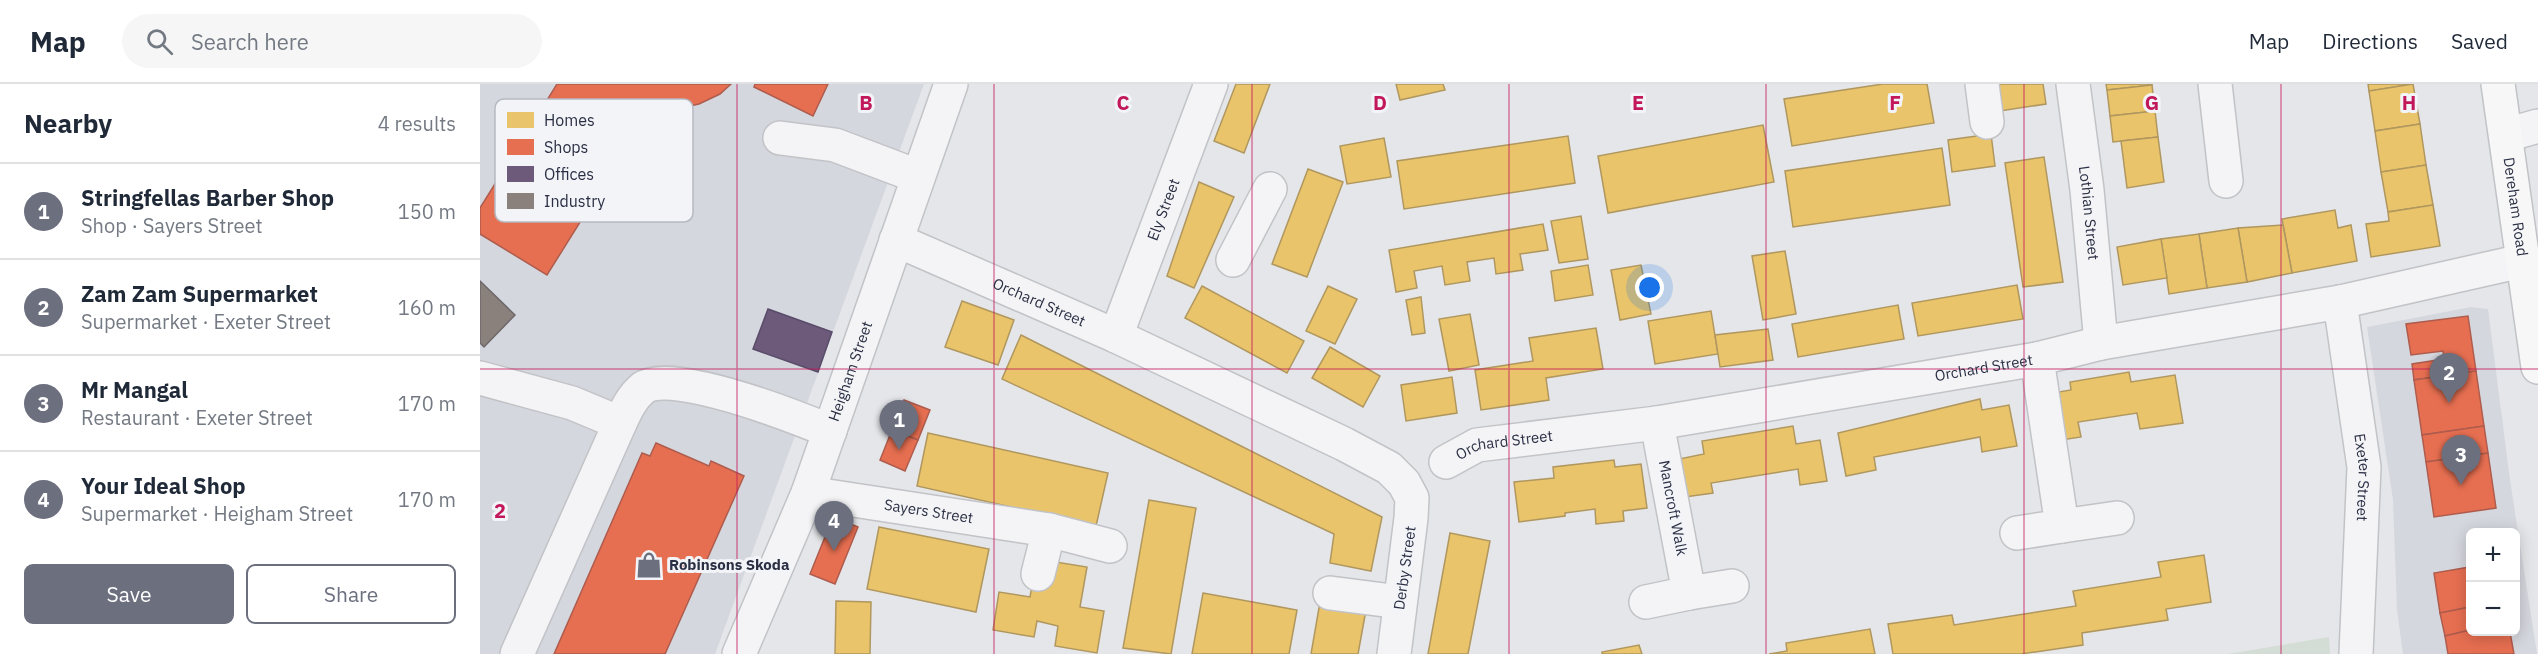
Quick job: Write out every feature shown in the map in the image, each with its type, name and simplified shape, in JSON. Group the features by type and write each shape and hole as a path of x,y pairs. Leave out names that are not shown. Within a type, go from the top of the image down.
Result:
{"main road":[{"name":"Dereham Road","path":"2498,84 2528,271 2538,368"}],"street":[{"name":"Heigham Street","path":"739,654 808,493 951,84"},
{"name":"Ely Street","path":"1116,336 1210,84"},
{"path":"1982,84 1987,122"},
{"name":"Lothian Street","path":"2073,84 2087,190 2101,343"},
{"path":"2215,84 2226,181"},
{"path":"2506,135 2538,126"},
{"path":"780,138 835,145 917,176"},
{"path":"1233,260 1270,189"},
{"name":"Orchard Street","path":"896,240 1116,336 1344,444 1389,468 1404,483"},
{"name":"Orchard Street","path":"1446,462 1477,445 1657,423 2037,359 2101,343 2528,271"},
{"name":"Exeter Street","path":"2340,302 2364,467 2356,654"},
{"path":"2037,359 2062,526"},
{"path":"480,378 573,403 620,423"},
{"path":"518,654 620,423 631,401 644,387 663,381 776,408 830,431"},
{"name":"Mancroft Walk","path":"1657,423 1689,593"},
{"name":"Derby Street","path":"1394,654 1411,518 1412,498 1404,483"},
{"name":"Sayers Street","path":"808,493 1049,530 1110,546"},
{"path":"2017,533 2117,518"},
{"path":"1038,574 1049,530"},
{"path":"1646,602 1732,586"},
{"path":"1330,593 1400,602"}],"shaded area":[{"path":"480,84 924,84 715,654 480,654"},
{"path":"2471,307 2488,309 2517,528 2466,528 2466,636 2520,636 2520,544 2537,654 2403,654 2397,610 2393,500 2367,327"},
{"path":"2329,637 2330,654 2227,654 2240,652"}],"building: Homes":[{"path":"1236,84 1270,84 1244,153 1214,141"},
{"path":"1396,84 1443,84 1445,90 1400,100"},
{"path":"1883,84 1927,84 1934,123 1792,146 1784,99"},
{"path":"1995,84 2043,84 2046,104 2000,111"},
{"path":"2106,84 2152,84 2152,85 2107,90"},
{"path":"2368,84 2413,84 2369,91"},
{"path":"2413,84 2420,124 2375,131 2369,91"},
{"path":"2152,85 2155,111 2110,116 2107,90"},
{"path":"2155,111 2158,137 2113,142 2110,116"},
{"path":"2420,124 2426,165 2381,172 2375,131"},
{"path":"1763,125 1774,182 1608,213 1598,156"},
{"path":"1991,134 1995,166 1952,172 1948,140"},
{"path":"1568,136 1575,183 1404,209 1397,161"},
{"path":"2158,137 2164,182 2127,188 2121,141"},
{"path":"1384,138 1391,177 1347,184 1340,146"},
{"path":"1942,148 1950,205 1793,227 1785,171"},
{"path":"2044,157 2063,282 2023,287 2005,163"},
{"path":"2426,165 2433,205 2388,212 2381,172"},
{"path":"1308,169 1343,182 1307,277 1272,264"},
{"path":"1199,182 1234,197 1194,288 1167,276"},
{"path":"2433,205 2440,246 2371,257 2366,224 2389,221 2388,212"},
{"path":"2335,210 2338,228 2351,225 2357,261 2292,273 2282,219"},
{"path":"1581,216 1588,259 1559,263 1551,221"},
{"path":"1543,224 1548,250 1520,254 1523,270 1496,274 1494,258 1467,262 1470,281 1445,285 1442,266 1414,271 1417,288 1396,292 1389,250"},
{"path":"2283,225 2292,273 2247,282 2238,228"},
{"path":"2238,228 2247,282 2207,288 2199,234"},
{"path":"2199,234 2207,288 2169,294 2161,239"},
{"path":"2161,239 2167,278 2123,285 2117,247"},
{"path":"1785,251 1796,314 1763,320 1752,256"},
{"path":"1588,265 1593,295 1555,301 1551,271"},
{"path":"1641,265 1651,314 1620,320 1611,270"},
{"path":"2017,285 2023,319 1918,336 1912,303"},
{"path":"1202,286 1304,341 1287,373 1185,318"},
{"path":"1328,286 1357,299 1335,344 1306,331"},
{"path":"1421,297 1425,333 1412,335 1406,300"},
{"path":"962,301 1014,320 998,365 945,347"},
{"path":"1898,305 1904,339 1798,357 1792,324"},
{"path":"1711,311 1718,354 1655,364 1648,321"},
{"path":"1470,314 1479,365 1449,371 1439,319"},
{"path":"1596,328 1603,369 1546,378 1549,400 1481,410 1475,370 1533,361 1529,338"},
{"path":"1768,329 1773,360 1720,367 1715,335"},
{"path":"1021,335 1382,517 1371,571 1330,563 1334,534 1002,379"},
{"path":"1330,347 1380,376 1363,407 1312,378"},
{"path":"2129,372 2131,382 2175,375 2183,423 2140,429 2137,413 2078,422 2081,437 2055,441 2047,394 2071,390 2070,382"},
{"path":"1452,377 1457,413 1406,421 1401,385"},
{"path":"1980,399 1982,410 2009,405 2017,446 1982,452 1980,437 1874,457 1876,470 1846,476 1838,433"},
{"path":"1793,426 1796,444 1820,440 1827,481 1800,485 1798,469 1711,483 1713,493 1685,497 1679,459 1704,454 1702,441"},
{"path":"928,433 1108,473 1096,526 917,486"},
{"path":"1614,460 1615,467 1641,464 1647,508 1623,511 1624,521 1596,524 1595,509 1565,513 1565,516 1519,522 1514,482 1554,478 1553,467"},
{"path":"1149,500 1196,508 1171,654 1123,648"},
{"path":"879,527 989,549 976,612 867,589"},
{"path":"1450,533 1490,541 1468,654 1428,654"},
{"path":"2204,555 2211,602 2166,609 2168,620 2082,633 2083,645 2021,654 1893,654 1888,624 1952,615 1954,625 2076,606 2073,591 2161,577 2158,562"},
{"path":"1037,559 1087,567 1080,607 1104,611 1097,653 1055,646 1058,626 1037,621 1034,637 993,630 999,592 1030,597"},
{"path":"1203,593 1297,610 1289,654 1192,654"},
{"path":"836,601 871,602 870,654 835,654"},
{"path":"1320,602 1366,610 1358,654 1311,654"},
{"path":"1870,629 1875,654 1769,654 1787,651 1786,643"},
{"path":"1639,645 1642,654 1602,654 1602,652"}],"building: Shops":[{"path":"557,84 731,84 720,94 693,105 693,99 548,99"},
{"path":"755,84 828,84 813,116 754,87"},
{"path":"495,184 495,222 580,222 547,275 480,234 480,208"},
{"path":"2468,316 2476,371 2414,380 2412,364 2444,359 2443,351 2411,355 2406,324"},
{"path":"2476,371 2484,426 2422,435 2414,380"},
{"path":"904,400 930,410 918,440 892,430"},
{"path":"2484,426 2488,453 2426,462 2422,435"},
{"path":"892,430 918,440 905,471 880,460"},
{"name":"Robinsons Skoda","path":"656,443 709,466 711,461 744,476 665,654 554,654 642,453 650,456"},
{"path":"2488,453 2496,508 2434,517 2426,462"},
{"path":"833,517 858,527 835,584 810,574"},
{"path":"2466,568 2466,608 2440,613 2434,573"},
{"path":"2466,608 2466,631 2445,636 2440,613"},
{"path":"2466,631 2466,636 2511,636 2514,654 2448,654 2445,636"}],"building: Offices":[{"path":"768,309 832,332 818,372 753,349"}],"building: Industry":[{"path":"480,281 515,315 484,347 480,343"}],"place":[{"name":"Zam Zam Supermarket","path":"2449,403"},
{"name":"Stringfellas Barber Shop","path":"899,450"},
{"name":"Mr Mangal","path":"2461,485"},
{"name":"Your Ideal Shop","path":"834,551"},
{"name":"Robinsons Skoda","path":"649,565"}]}
